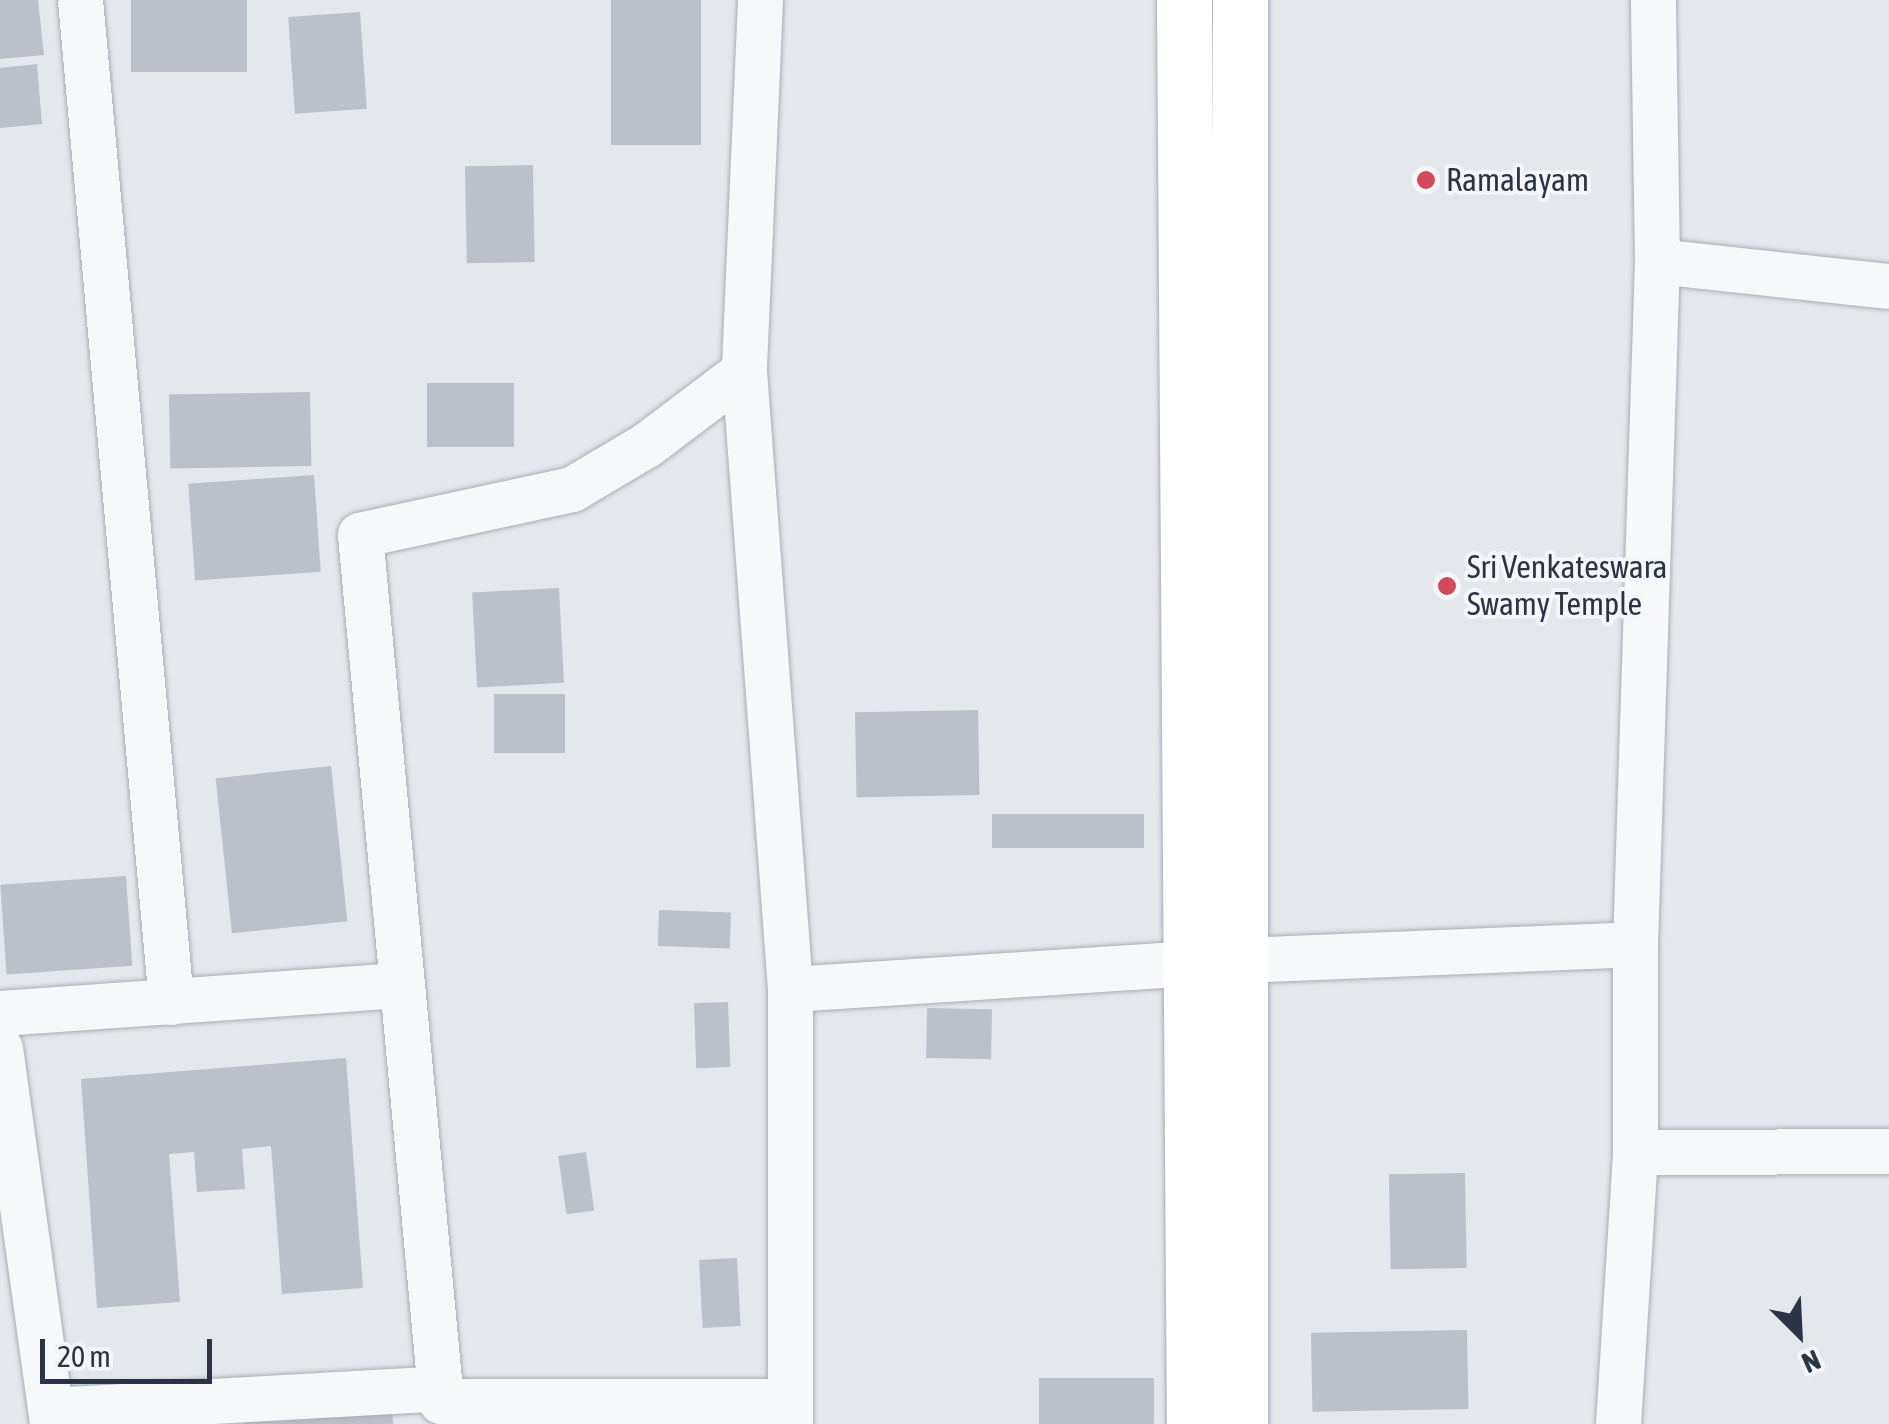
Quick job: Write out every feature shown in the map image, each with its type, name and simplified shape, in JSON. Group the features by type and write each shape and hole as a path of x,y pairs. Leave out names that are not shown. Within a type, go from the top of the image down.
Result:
{"street":[{"path":"80,0 171,1002"},
{"path":"744,371 646,446 572,489 360,535 441,1401 790,1412 790,989 744,371 760,0"},
{"path":"1184,0 1214,961 1240,1424"},
{"path":"1194,1424 1214,961 1240,0"},
{"path":"1618,1424 1635,1152 1635,944 1656,262 1653,0"},
{"path":"1656,262 1889,286"},
{"path":"790,989 1214,961 1635,944"},
{"path":"0,1013 402,985"},
{"path":"0,1048 51,1417 440,1388"},
{"path":"1635,1152 1889,1151"}],"building":[{"path":"0,0 38,0 44,55 0,59"},
{"path":"131,0 247,0 247,72 131,72"},
{"path":"611,0 701,0 701,145 611,145"},
{"path":"360,12 367,109 295,114 288,17"},
{"path":"37,64 42,124 0,128 0,68"},
{"path":"533,165 535,262 467,263 465,166"},
{"path":"427,383 514,383 514,447 427,447"},
{"path":"310,392 311,466 170,468 169,394"},
{"path":"314,475 321,572 195,581 188,484"},
{"path":"559,588 564,683 477,687 472,593"},
{"path":"494,694 565,694 565,753 494,753"},
{"path":"978,710 979,795 857,797 855,712"},
{"path":"331,766 347,921 232,933 216,778"},
{"path":"992,814 1144,814 1144,848 992,848"},
{"path":"126,876 132,966 7,975 0,885"},
{"path":"659,910 731,913 730,948 658,946"},
{"path":"728,1002 730,1067 696,1068 694,1003"},
{"path":"927,1008 992,1009 991,1059 926,1058"},
{"path":"346,1058 363,1288 282,1294 271,1146 242,1149 245,1189 197,1192 194,1152 169,1154 180,1302 97,1308 81,1079"},
{"path":"586,1152 594,1210 566,1214 558,1156"},
{"path":"1465,1173 1467,1268 1391,1269 1389,1174"},
{"path":"737,1258 741,1326 703,1328 699,1260"},
{"path":"1467,1330 1468,1409 1312,1412 1311,1333"},
{"path":"1039,1378 1154,1378 1154,1424 1039,1424"},
{"path":"392,1407 393,1424 243,1424 243,1421"}],"place":[{"name":"Ramalayam","path":"1426,180"},
{"name":"Sri Venkateswara Swamy Temple","path":"1447,586"}]}
